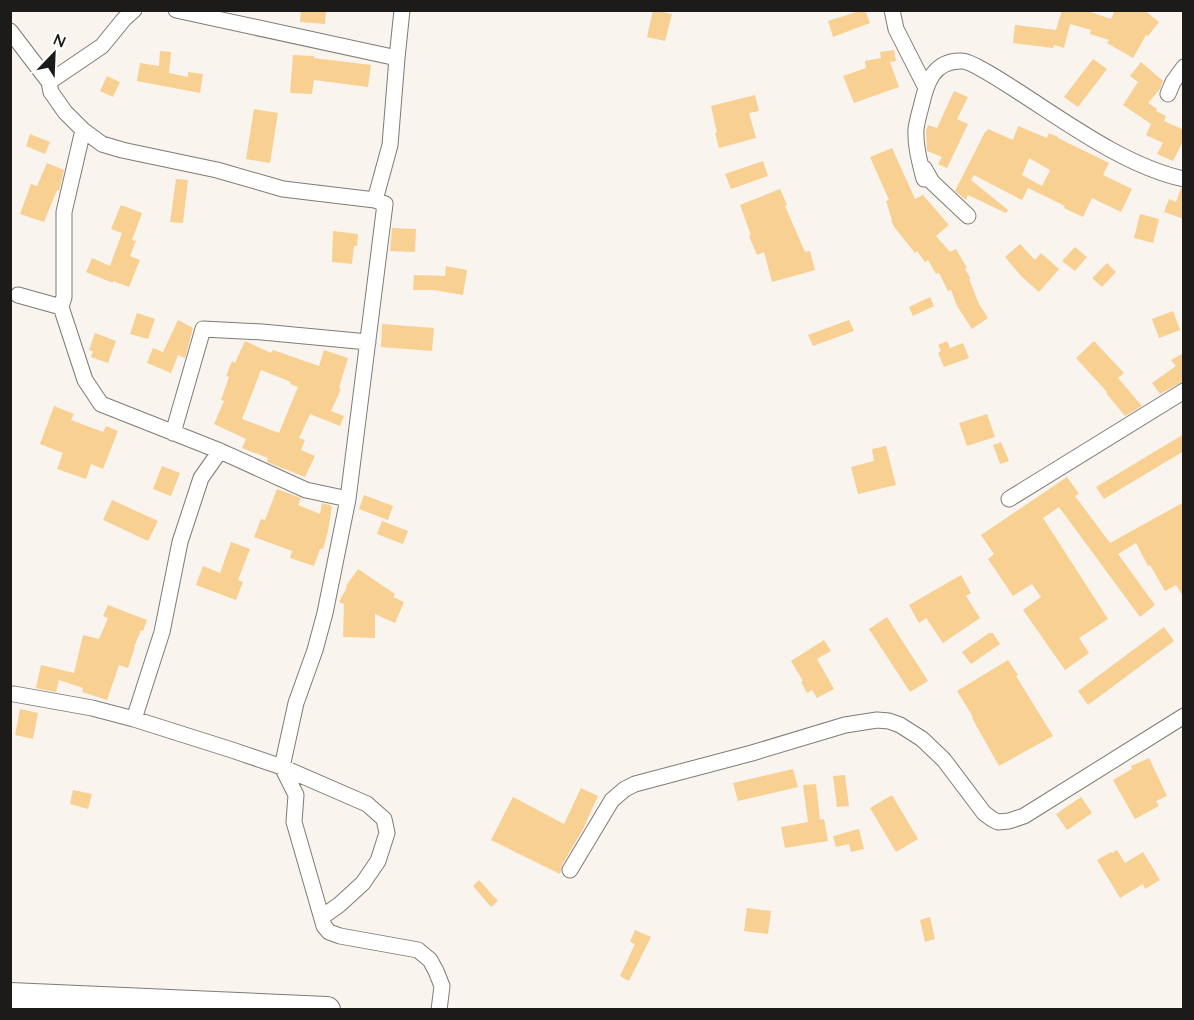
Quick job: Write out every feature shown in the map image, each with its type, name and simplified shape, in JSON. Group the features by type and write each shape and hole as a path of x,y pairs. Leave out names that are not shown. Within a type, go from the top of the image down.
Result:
{"highway":[{"path":"10,996 327,1010"}],"street":[{"path":"49,82 102,46 134,10"},
{"path":"176,10 397,58"},
{"path":"375,200 390,145 402,10"},
{"path":"892,10 896,29 926,86"},
{"path":"10,31 49,82 51,92 65,112 83,130 102,144 217,170 283,189 375,200 385,204 348,499 325,613 315,650 296,703 282,767 296,795 294,822 324,926 329,932 340,936 418,950 430,960 442,986 439,1010"},
{"path":"968,216 932,182 917,152 916,129 926,86 937,68 948,63 964,61 996,78 1125,158 1184,179"},
{"path":"1168,94 1173,82 1184,67"},
{"path":"83,130 64,212 64,297 61,307 85,380 101,404 220,451 306,490 348,499"},
{"path":"920,160 924,179"},
{"path":"18,295 61,307"},
{"path":"173,433 203,329 368,342"},
{"path":"1009,499 1184,391"},
{"path":"134,719 162,632 180,542 201,478 220,451"},
{"path":"14,694 92,708 134,719 282,767 368,804 384,819 387,833 378,861 363,883 339,905 321,917"},
{"path":"570,870 612,800 625,789 635,784 752,753 845,725 877,720 900,725 922,739 944,760 984,813 998,822 1024,816 1184,716"}],"building":[{"path":"301,10 326,10 325,24 300,22"},
{"path":"653,10 672,14 665,41 647,37"},
{"path":"863,10 870,23 833,37 828,21"},
{"path":"1062,10 1085,10 1111,19 1115,10 1144,10 1159,22 1148,36 1146,35 1133,58 1107,43 1109,40 1090,34 1091,30 1070,24 1064,48 1054,45 1053,48 1013,43 1015,25 1056,30"},
{"path":"894,50 896,61 890,62 899,87 854,103 843,76 866,68 865,61 881,58 880,52"},
{"path":"160,51 171,52 169,73 188,77 188,72 203,74 200,93 137,81 140,63 159,66"},
{"path":"293,55 371,65 368,87 314,80 312,94 290,93"},
{"path":"1093,59 1107,69 1078,107 1064,97"},
{"path":"1141,62 1163,81 1160,89 1148,103 1157,109 1156,111 1166,116 1164,121 1184,130 1184,139 1173,161 1157,154 1163,143 1146,135 1151,124 1123,105 1138,82 1130,76"},
{"path":"107,76 120,82 113,97 100,91"},
{"path":"954,91 968,97 957,119 968,124 947,168 938,164 942,157 927,151 926,131 928,125 937,128"},
{"path":"755,95 759,111 749,113 756,138 719,148 711,106"},
{"path":"254,109 278,113 270,163 246,159"},
{"path":"1018,126 1047,138 1049,133 1109,163 1103,175 1132,189 1121,212 1092,198 1083,217 1028,188 1022,200 974,175 971,180 1008,210 1006,213 968,195 966,200 955,191 988,129 1013,140","holes":["1029,158 1050,170 1042,186 1022,175"]},
{"path":"30,134 50,142 45,154 26,146"},
{"path":"892,148 915,199 923,195 949,225 936,236 950,252 956,249 967,268 965,269 971,279 969,279 979,304 988,318 972,329 939,273 936,274 928,260 925,262 917,251 915,253 891,221 886,201 889,200 870,157"},
{"path":"763,161 768,176 731,189 725,174"},
{"path":"47,163 64,170 59,191 57,190 44,222 20,214 31,184 37,186"},
{"path":"176,179 188,180 183,223 170,222"},
{"path":"1181,188 1184,188 1184,219 1164,212 1169,199 1176,202"},
{"path":"780,189 805,252 810,251 815,270 772,282 764,252 757,255 740,205"},
{"path":"121,205 142,213 132,240 136,241 130,256 140,260 129,287 86,272 92,258 110,266 122,233 111,229"},
{"path":"1140,214 1159,219 1153,243 1134,238"},
{"path":"392,228 416,229 415,252 390,251"},
{"path":"333,231 358,234 352,264 332,262"},
{"path":"1020,244 1035,260 1041,253 1059,269 1039,292 1005,257"},
{"path":"1075,247 1087,257 1075,271 1062,261"},
{"path":"1107,263 1116,272 1102,287 1092,278"},
{"path":"446,266 467,270 463,295 434,290 413,290 414,275 445,276"},
{"path":"930,297 934,306 913,316 909,307"},
{"path":"1173,311 1180,330 1159,338 1152,319"},
{"path":"137,313 155,319 148,339 130,334"},
{"path":"178,320 193,328 185,358 178,355 171,373 147,363 153,348 163,352"},
{"path":"849,320 854,331 813,346 808,335"},
{"path":"382,324 434,328 432,351 381,347"},
{"path":"95,333 116,341 108,363 91,357 93,351 89,350"},
{"path":"245,341 271,353 273,350 319,366 324,350 348,358 339,388 341,389 331,411 344,416 340,426 310,414 299,438 305,440 301,450 315,456 305,477 267,462 268,458 242,448 246,439 214,424 224,401 221,400 229,377 226,376 232,361 235,363","holes":["261,370 291,382 290,384 298,387 279,433 242,419"]},
{"path":"947,341 950,348 963,343 969,358 944,367 938,353 941,351 938,345"},
{"path":"1094,341 1124,373 1118,378 1142,406 1125,416 1076,358"},
{"path":"1184,353 1184,381 1160,394 1152,383 1176,366 1171,360"},
{"path":"54,406 74,414 71,420 103,432 106,426 118,431 103,469 91,464 86,479 57,469 63,453 40,444"},
{"path":"987,414 995,437 967,446 959,423"},
{"path":"1184,434 1184,451 1104,499 1096,487"},
{"path":"1001,442 1009,461 1000,464 993,445"},
{"path":"886,446 896,485 858,494 851,467 874,461 872,449"},
{"path":"162,466 180,473 171,496 153,489"},
{"path":"1067,477 1079,494 1075,496 1110,543 1184,502 1184,598 1176,585 1165,591 1136,543 1118,554 1155,605 1140,617 1059,507 1043,518 1108,619 1079,638 1089,653 1065,670 1023,610 1041,597 1032,584 1013,596 988,559 994,554 981,535"},
{"path":"277,489 301,498 298,505 320,514 322,503 332,506 323,549 320,549 314,566 290,558 292,551 254,537 261,519 265,520"},
{"path":"364,495 393,506 388,520 359,509"},
{"path":"112,500 158,521 148,541 103,520"},
{"path":"382,521 408,531 403,544 377,534"},
{"path":"231,542 250,549 238,580 243,582 236,600 196,585 203,566 220,573"},
{"path":"358,569 395,594 393,597 404,602 395,623 375,614 375,638 343,637 344,604 339,602 346,586"},
{"path":"961,575 971,593 966,596 980,618 943,643 926,618 919,623 909,605"},
{"path":"108,605 147,620 134,647 128,668 119,665 107,700 82,692 83,688 59,680 56,692 36,688 41,665 74,673 83,635 99,639 108,618 103,616"},
{"path":"887,617 928,681 910,692 869,629"},
{"path":"1164,627 1174,641 1088,705 1078,691"},
{"path":"989,633 993,633 1000,644 971,664 962,652"},
{"path":"824,640 831,651 817,659 834,689 817,698 812,690 807,693 791,661"},
{"path":"1008,660 1053,736 999,766 957,691"},
{"path":"20,709 38,713 33,739 15,735"},
{"path":"1149,758 1167,796 1156,801 1159,806 1135,819 1113,780 1132,769 1131,766"},
{"path":"793,769 798,787 738,801 733,783"},
{"path":"845,775 849,806 837,807 833,776"},
{"path":"816,784 820,820 824,819 828,841 785,848 781,827 808,822 803,785"},
{"path":"581,788 598,796 583,829 562,865 560,874 491,840 513,797 564,824"},
{"path":"73,790 92,794 88,809 70,804"},
{"path":"892,795 918,839 896,852 870,808"},
{"path":"1081,797 1092,813 1067,830 1056,814"},
{"path":"859,829 864,849 851,852 849,844 836,847 833,836"},
{"path":"1117,850 1125,863 1143,852 1160,880 1145,889 1143,884 1120,898 1097,860"},
{"path":"479,880 498,901 491,907 473,886"},
{"path":"747,908 771,911 768,934 744,931"},
{"path":"930,917 935,939 925,942 920,920"},
{"path":"635,930 651,937 629,981 620,976 635,944 630,942"}]}
